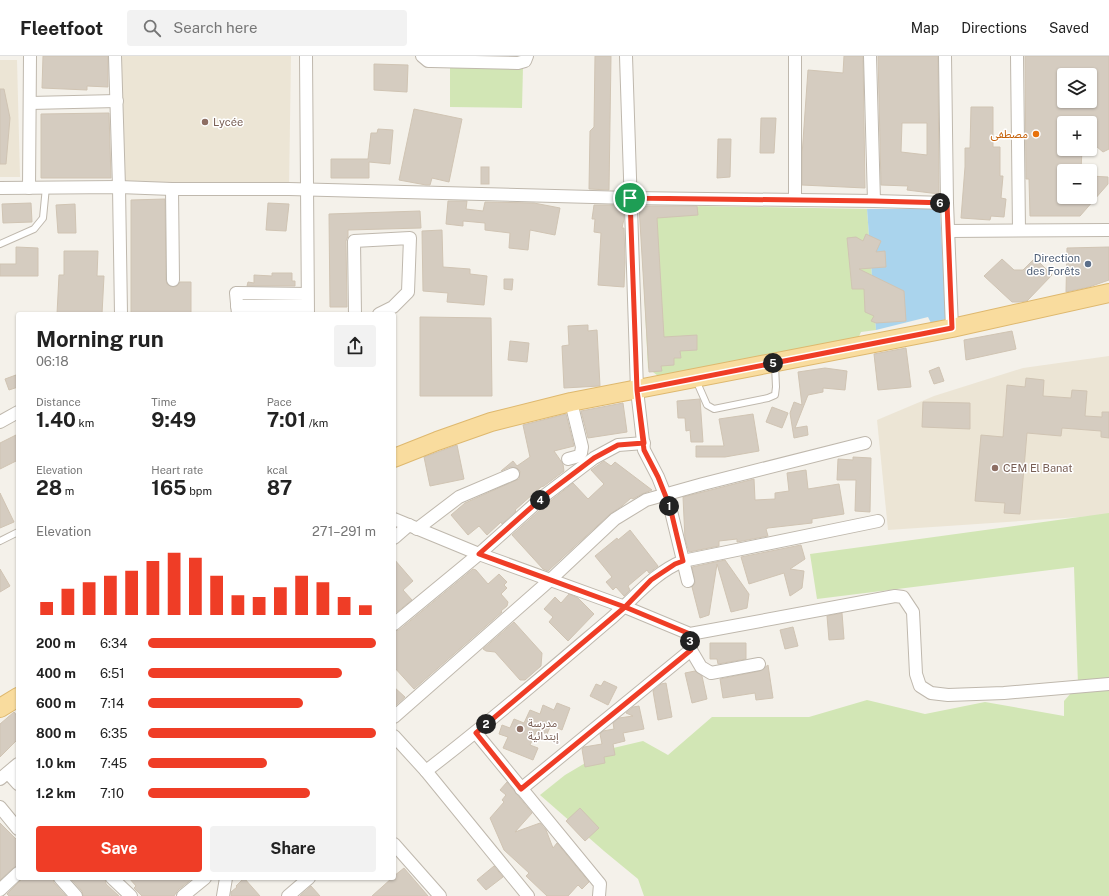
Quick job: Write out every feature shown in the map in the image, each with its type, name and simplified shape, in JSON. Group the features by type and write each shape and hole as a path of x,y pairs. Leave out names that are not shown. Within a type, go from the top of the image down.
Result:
{"main road":[{"path":"396,457 491,422 571,402 952,328 1109,293"},
{"path":"0,708 16,698"}],"street":[{"path":"29,188 30,56"},
{"path":"115,56 121,312"},
{"path":"306,56 308,190 307,310 237,310 236,293 307,294"},
{"path":"422,56 428,61 518,63 524,61 527,56"},
{"path":"626,56 637,390 644,450 658,477 670,507 688,581"},
{"path":"795,56 795,200"},
{"path":"870,56 874,201"},
{"path":"945,56 947,203 952,328"},
{"path":"1017,56 1019,230"},
{"path":"30,103 117,101"},
{"path":"0,188 119,187 172,189 289,189 630,198 947,203"},
{"path":"172,189 174,280"},
{"path":"949,231 1109,230"},
{"path":"355,312 354,241 410,238 408,292 393,307 383,312"},
{"path":"568,459 579,456 582,447 571,402"},
{"path":"0,422 16,413"},
{"path":"396,622 479,554 544,496 594,458 618,445 644,443"},
{"path":"396,715 549,580 615,519 646,500 865,443"},
{"path":"396,537 459,497 513,474"},
{"path":"396,520 479,554 625,607 690,634 895,596 903,597 913,612 916,674 920,686 931,693 948,695 1004,693 1109,684"},
{"path":"426,771 476,733 625,607 651,580 675,564 683,561 878,521"},
{"path":"690,634 691,650 701,667 711,672 759,664"},
{"path":"521,789 691,650"},
{"path":"476,733 600,884 599,896"},
{"path":"396,738 426,771 528,896"},
{"path":"16,766 4,776 16,783"},
{"path":"0,806 16,826"},
{"path":"396,846 440,896"},
{"path":"0,890 16,875"},
{"path":"62,880 76,896"},
{"path":"114,880 131,896"},
{"path":"183,896 203,880"},
{"path":"223,896 226,880"},
{"path":"288,896 307,880"}],"lane":[{"path":"0,244 34,229 43,218 46,187"},
{"path":"696,378 707,405 714,409 768,398 775,395 775,363"},
{"path":"0,541 16,533"}],"shaded area":[{"name":"Lycée","path":"120,56 291,56 289,189 119,187"},
{"path":"0,60 17,60 20,177 0,177"},
{"name":"CEM El Banat","path":"1109,356 1109,515 888,530 877,420 934,396 1023,368"}],"green space":[{"path":"450,67 523,67 522,108 450,107"},
{"path":"700,206 867,209 876,330 861,332 857,341 658,376 648,368 640,214"},
{"path":"1109,513 1109,896 644,896 638,879 540,795 565,775 609,749 643,741 668,755 712,717 809,717 867,700 925,714 985,702 1064,716 1064,701 1078,685 1074,567 817,599 810,554"}],"water":[{"path":"867,209 937,209 940,211 946,319 931,323 928,317 876,330"}],"building":[{"path":"43,56 108,56 108,87 87,86 87,90 42,88"},
{"path":"595,56 611,56 609,190 589,189 590,131 594,127"},
{"path":"844,56 863,56 865,188 802,185 802,155 808,70 843,73"},
{"path":"878,56 938,56 939,194 907,190 908,186 881,185","holes":["902,123 927,123 927,155 901,152"]},
{"path":"1025,56 1109,56 1109,149 1103,152 1097,147 1097,116 1057,116 1057,156 1082,156 1081,164 1057,164 1057,204 1090,204 1080,216 1030,216 1029,179 1026,179"},
{"path":"374,64 408,65 407,92 374,90"},
{"path":"0,89 4,89 10,118 6,164 0,164"},
{"path":"971,107 993,107 993,147 1000,147 1000,176 1003,176 1001,198 1006,199 1004,217 991,216 990,220 961,218 965,148 970,148"},
{"path":"414,109 462,119 449,182 432,178 430,185 426,185 399,180"},
{"path":"109,113 111,178 41,178 41,114"},
{"path":"761,118 776,118 774,153 760,153"},
{"path":"378,129 393,130 390,164 369,162 369,178 331,178 331,159 368,159 371,133 377,133"},
{"path":"718,139 731,139 730,177 717,178"},
{"path":"481,167 489,167 489,184 481,184"},
{"path":"1097,176 1108,177 1108,184 1097,197"},
{"path":"165,199 166,280 167,284 173,287 177,286 180,282 191,282 191,312 131,312 131,200"},
{"path":"448,201 467,201 466,209 483,211 485,202 534,203 560,208 555,235 530,230 528,250 509,248 510,233 485,230 485,223 463,221 463,226 446,224"},
{"path":"31,203 32,222 3,223 2,204"},
{"path":"268,203 289,204 286,231 266,230"},
{"path":"75,204 76,233 58,233 56,205"},
{"path":"594,205 623,205 624,219 622,228 624,228 625,262 624,287 598,285 601,233 594,232 595,219 592,219"},
{"path":"639,206 697,206 698,215 657,218 664,337 697,335 697,350 680,351 681,358 674,358 674,365 661,366 662,371 649,372"},
{"path":"420,211 421,228 348,230 346,241 347,307 330,307 329,214"},
{"path":"442,230 443,267 470,269 470,274 487,276 484,305 447,302 448,293 423,291 422,231"},
{"path":"866,234 881,241 876,252 885,251 886,267 859,269 904,291 906,321 876,323 871,321 874,316 865,312 864,289 852,289 847,238 856,237 863,241"},
{"path":"16,247 38,248 38,276 0,276 0,264 16,264"},
{"name":"Direction des Forêts","path":"1109,247 1109,280 1089,287 1066,292 1067,248"},
{"path":"64,251 98,251 97,276 104,276 102,312 57,312 59,275 64,275"},
{"path":"1035,258 1052,275 1027,301 1012,302 984,276 1002,259 1014,270 1023,270"},
{"path":"272,273 292,273 292,281 295,281 295,286 247,286 248,282 254,283 254,275 272,276"},
{"path":"504,279 513,279 512,290 504,289"},
{"path":"420,317 491,318 492,396 420,396"},
{"path":"588,325 588,331 597,330 600,386 564,388 562,346 569,345 568,326"},
{"path":"1012,331 1016,349 966,360 964,340"},
{"path":"510,341 529,343 527,362 508,360"},
{"path":"906,348 911,387 878,390 874,354"},
{"path":"939,367 944,381 934,384 929,371"},
{"path":"825,368 847,371 845,390 823,388 823,392 808,395 795,428 807,426 808,435 794,438 790,413 794,402 802,405 798,372"},
{"path":"16,375 16,388 9,390 5,379"},
{"path":"1026,378 1044,380 1043,396 1071,398 1072,390 1087,391 1085,416 1102,417 1102,412 1109,412 1109,438 1101,437 1101,431 1062,428 1061,436 1027,433 1020,514 1004,513 1005,503 975,501 981,435 1003,437 1007,385 1025,387"},
{"path":"700,399 703,442 691,442 690,430 686,431 685,418 678,418 677,401"},
{"path":"923,402 970,403 970,429 922,427"},
{"path":"623,403 627,432 588,438 581,411"},
{"path":"772,407 788,413 782,428 766,422"},
{"path":"566,414 574,446 554,451 563,464 564,471 541,487 515,510 516,511 502,524 501,522 487,535 479,526 468,535 451,515 465,503 519,479 520,471 517,468 510,467 501,471 513,461 517,466 530,457 523,425"},
{"path":"753,414 759,451 725,457 696,457 696,446 724,446 719,419"},
{"path":"16,435 16,461 0,469 0,443"},
{"path":"457,445 464,479 430,486 424,457"},
{"path":"853,457 871,458 870,512 855,511 856,480 837,480 838,459 853,460"},
{"path":"604,461 611,466 615,462 652,490 633,499 631,498 610,514 548,571 543,569 512,535 573,483 588,499 604,484 591,470"},
{"path":"806,470 808,489 839,484 844,514 812,519 812,523 768,528 766,529 768,536 737,542 737,539 719,541 719,546 689,552 685,539 683,497 754,479 755,500 775,499 775,493 789,491 787,473"},
{"path":"0,493 14,522 0,528"},
{"path":"630,530 658,566 649,573 647,570 628,586 630,590 624,596 616,587 613,590 606,582 612,577 595,556 617,538 618,540"},
{"path":"801,545 805,559 790,569 804,571 802,588 790,596 784,573 749,584 741,557"},
{"path":"725,560 749,594 747,608 731,612 717,564 709,615 700,618 692,587 695,583 692,567"},
{"path":"396,561 413,581 403,590 412,600 396,612"},
{"path":"0,569 10,586 0,592"},
{"path":"473,569 476,570 488,584 499,574 507,582 504,585 507,588 501,594 508,602 507,606 501,611 502,612 414,689 396,669 396,631 399,630"},
{"path":"569,594 578,598 594,614 568,641 549,622 553,617 544,609 555,597 561,603"},
{"path":"842,613 844,639 829,640 827,616"},
{"path":"514,622 542,653 541,666 525,680 520,680 495,652 486,651 483,649"},
{"path":"793,627 798,646 785,649 780,630"},
{"path":"710,643 746,643 746,659 718,664 717,659 710,659"},
{"path":"768,665 773,698 756,700 755,693 723,698 720,679 760,671"},
{"path":"695,671 702,676 707,699 692,703 685,673"},
{"path":"604,681 617,687 608,705 590,696 596,684 601,686"},
{"path":"666,683 672,717 658,720 653,691 661,684"},
{"path":"396,689 405,697 396,705"},
{"path":"557,703 570,708 562,730 551,725 547,734 537,730 530,745 538,748 533,760 503,748 508,737 499,734 502,725 510,728 514,719 524,723 530,710 540,714 543,705 554,710"},
{"path":"639,706 644,729 623,733 625,741 613,744 615,755 604,757 605,763 585,767 582,749 584,747 602,744 600,734 603,731 614,729 613,723 619,718 633,716 626,713 633,707"},
{"path":"14,712 16,714 16,741 0,757 0,724"},
{"path":"507,782 532,813 515,832 540,823 546,830 553,848 557,843 589,882 582,889 578,885 568,896 547,896 526,876 529,873 504,850 490,818 504,802 502,800 506,795 500,790"},
{"path":"580,808 599,828 585,841 566,821"},
{"path":"0,823 16,839 16,867 0,880"},
{"path":"494,866 503,877 486,890 477,880"},
{"path":"404,868 428,896 372,896 390,880 396,880 396,874"},
{"path":"21,880 53,880 54,883 66,896 9,896 7,894"},
{"path":"72,880 105,880 106,884 119,896 83,896 82,891"},
{"path":"131,880 190,880 178,890 174,896 142,896 134,888 136,886"},
{"path":"242,880 246,880 260,896 231,896 231,892 237,887 236,886"},
{"path":"311,886 320,896 300,896"}],"place":[{"name":"Lycée","path":"205,122"},
{"name":"مصطفى","path":"1036,134"},
{"name":"Direction des Forêts","path":"1088,264"},
{"name":"CEM El Banat","path":"995,468"},
{"name":"مدرسة إبتدائية","path":"520,729"}],"route":[{"path":"630,198 637,390 644,450 658,477 670,507 683,561 675,564 651,580 625,607 476,733 521,789 691,650 690,634 625,607 479,554 544,496 594,458 618,445 644,443 637,390 952,328 947,203 630,198"}]}
